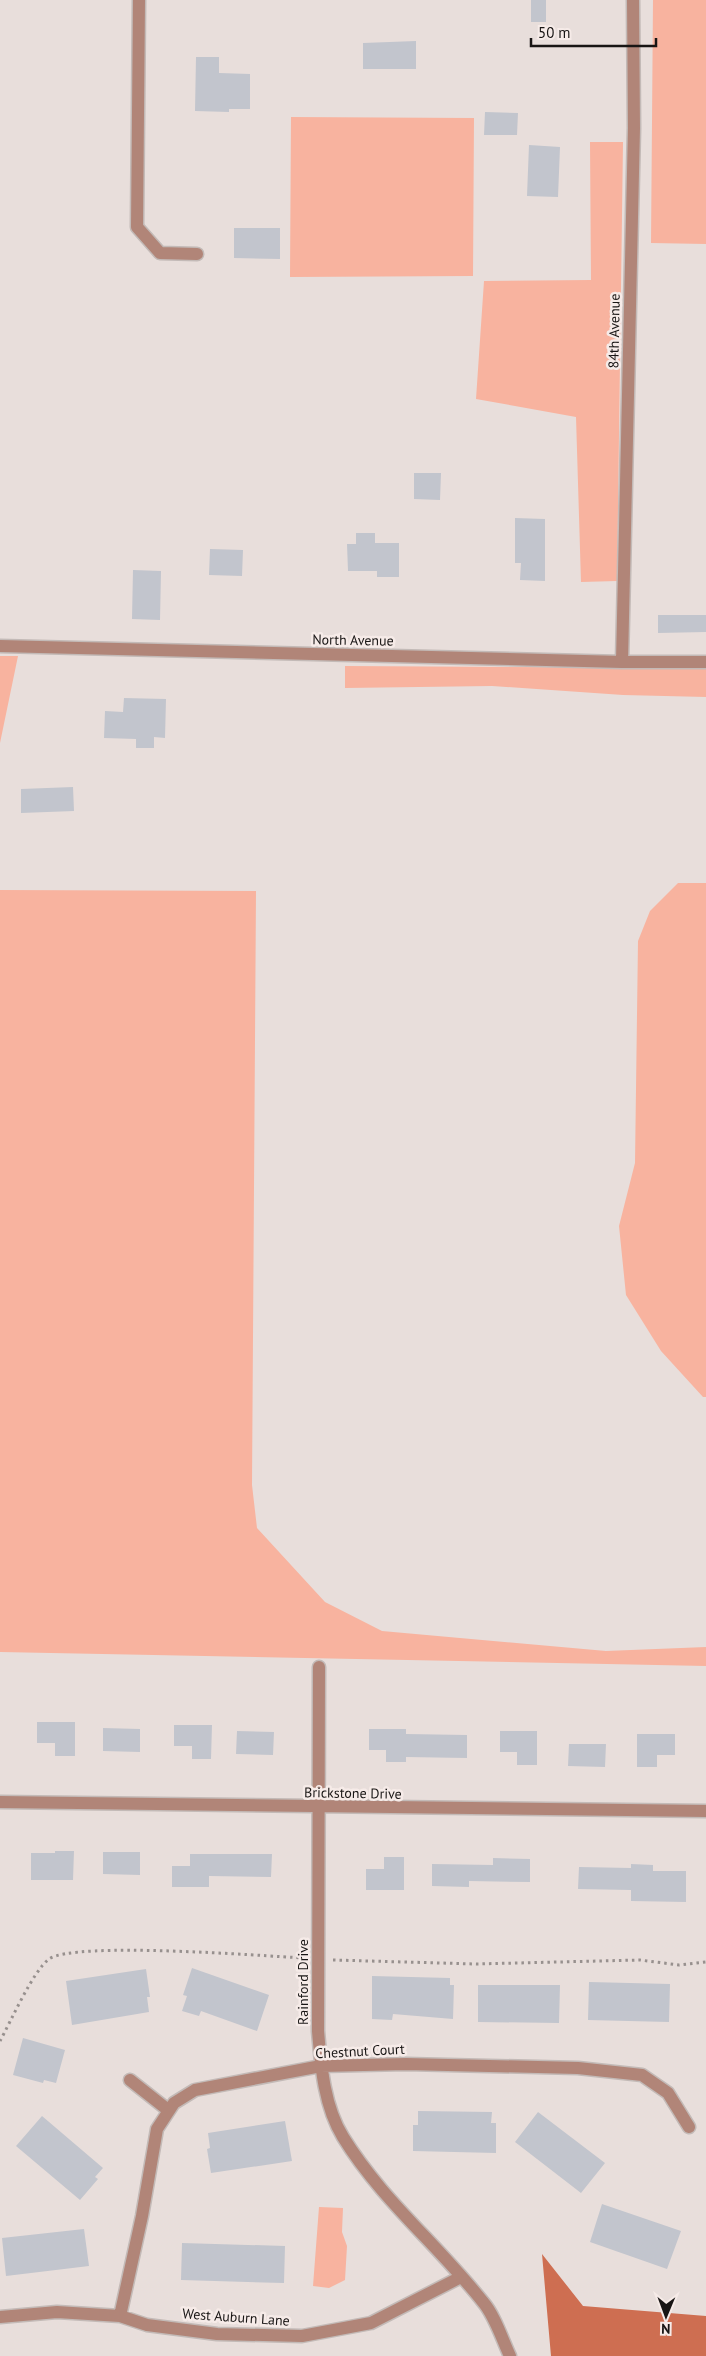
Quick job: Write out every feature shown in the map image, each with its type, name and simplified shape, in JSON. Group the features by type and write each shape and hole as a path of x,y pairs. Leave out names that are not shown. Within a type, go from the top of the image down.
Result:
{"street":[{"path":"139,0 137,227 160,253 197,254"},
{"name":"84th Avenue","path":"622,662 634,128 633,0"},
{"name":"North Avenue","path":"0,646 622,662 706,662"},
{"name":"Rainford Drive","path":"319,1667 318,2031 321,2066 328,2098 343,2136 392,2202 484,2303 510,2356"},
{"name":"Brickstone Drive","path":"0,1802 320,1808 706,1811"},
{"name":"Chestnut Court","path":"120,2316 142,2216 157,2129 174,2103 195,2090 321,2066 406,2064 578,2068 642,2075 668,2093 689,2127"},
{"path":"130,2080 168,2110"},
{"name":"West Auburn Lane","path":"0,2317 56,2312 120,2316 147,2325 217,2334 302,2336 371,2323 461,2278"}],"shaded area":[{"path":"653,0 706,0 706,244 651,243"},
{"path":"291,117 474,118 473,276 290,277"},
{"path":"590,142 623,142 617,581 581,582 576,417 476,399 484,281 591,280"},
{"path":"0,656 18,656 0,743"},
{"path":"345,666 706,668 706,697 623,695 492,686 345,688"},
{"path":"678,883 706,883 706,1397 703,1397 661,1351 626,1295 619,1226 635,1163 638,941 650,911"},
{"path":"0,890 256,891 252,1485 257,1528 325,1602 382,1631 606,1651 706,1647 706,1666 0,1652"},
{"path":"319,2207 343,2208 342,2232 347,2246 345,2280 329,2288 313,2286"},
{"path":"542,2254 583,2306 706,2316 706,2356 551,2356"}],"building":[{"path":"531,0 546,0 546,22 531,22"},
{"path":"416,41 416,69 363,69 363,43"},
{"path":"196,57 219,57 219,73 250,74 250,109 229,109 229,112 195,111"},
{"path":"485,112 518,113 517,135 484,135"},
{"path":"529,145 560,147 558,197 527,196"},
{"path":"234,228 280,228 280,259 234,258"},
{"path":"414,473 441,473 440,500 414,499"},
{"path":"515,518 545,519 545,581 520,580 521,563 515,563"},
{"path":"356,533 375,533 375,543 399,543 399,577 377,577 377,571 348,571 347,544 356,544"},
{"path":"210,549 243,550 242,576 209,575"},
{"path":"133,570 161,571 160,620 132,619"},
{"path":"658,615 706,615 706,632 658,633"},
{"path":"124,698 166,699 165,738 154,737 154,748 136,748 136,739 104,738 105,711 123,712"},
{"path":"73,787 74,811 21,813 21,789"},
{"path":"37,1722 75,1722 75,1756 55,1756 55,1743 37,1743"},
{"path":"174,1725 212,1725 211,1759 192,1759 192,1746 174,1746"},
{"path":"103,1728 140,1729 140,1752 103,1751"},
{"path":"369,1729 406,1729 406,1734 467,1735 467,1758 406,1757 406,1762 386,1762 386,1750 369,1750"},
{"path":"237,1731 274,1732 273,1755 236,1754"},
{"path":"500,1731 537,1731 537,1765 517,1765 517,1752 500,1752"},
{"path":"637,1734 675,1734 675,1755 657,1755 657,1767 637,1767"},
{"path":"569,1744 606,1744 605,1767 568,1766"},
{"path":"55,1851 74,1851 73,1880 31,1880 31,1853 55,1853"},
{"path":"103,1852 140,1852 140,1875 103,1874"},
{"path":"190,1854 272,1854 271,1877 209,1876 209,1887 172,1887 172,1866 190,1866"},
{"path":"384,1857 404,1857 404,1890 366,1890 366,1869 384,1869"},
{"path":"493,1858 530,1859 530,1882 469,1881 469,1887 432,1886 432,1864 493,1865"},
{"path":"631,1864 653,1865 653,1871 686,1871 686,1902 631,1901 631,1890 578,1889 579,1867 631,1868"},
{"path":"192,1968 269,1995 257,2031 201,2011 199,2016 182,2011 187,1996 183,1995"},
{"path":"146,1969 150,1997 147,1997 149,2012 72,2025 66,1981"},
{"path":"372,1976 450,1978 450,1985 454,1985 453,2019 393,2014 392,2020 372,2019"},
{"path":"589,1982 670,1984 669,2022 588,2020"},
{"path":"478,1985 560,1985 559,2023 478,2022"},
{"path":"23,2038 65,2050 56,2083 44,2080 43,2083 13,2075"},
{"path":"418,2111 492,2112 491,2123 496,2123 496,2153 413,2151 413,2125 418,2125"},
{"path":"538,2112 605,2163 581,2193 515,2142"},
{"path":"42,2116 103,2168 95,2177 98,2179 80,2200 16,2146"},
{"path":"285,2121 292,2161 211,2173 207,2149 210,2148 208,2133"},
{"path":"602,2204 681,2231 667,2269 590,2242"},
{"path":"84,2229 89,2266 6,2276 2,2238"},
{"path":"182,2243 285,2246 284,2283 181,2280"}]}
